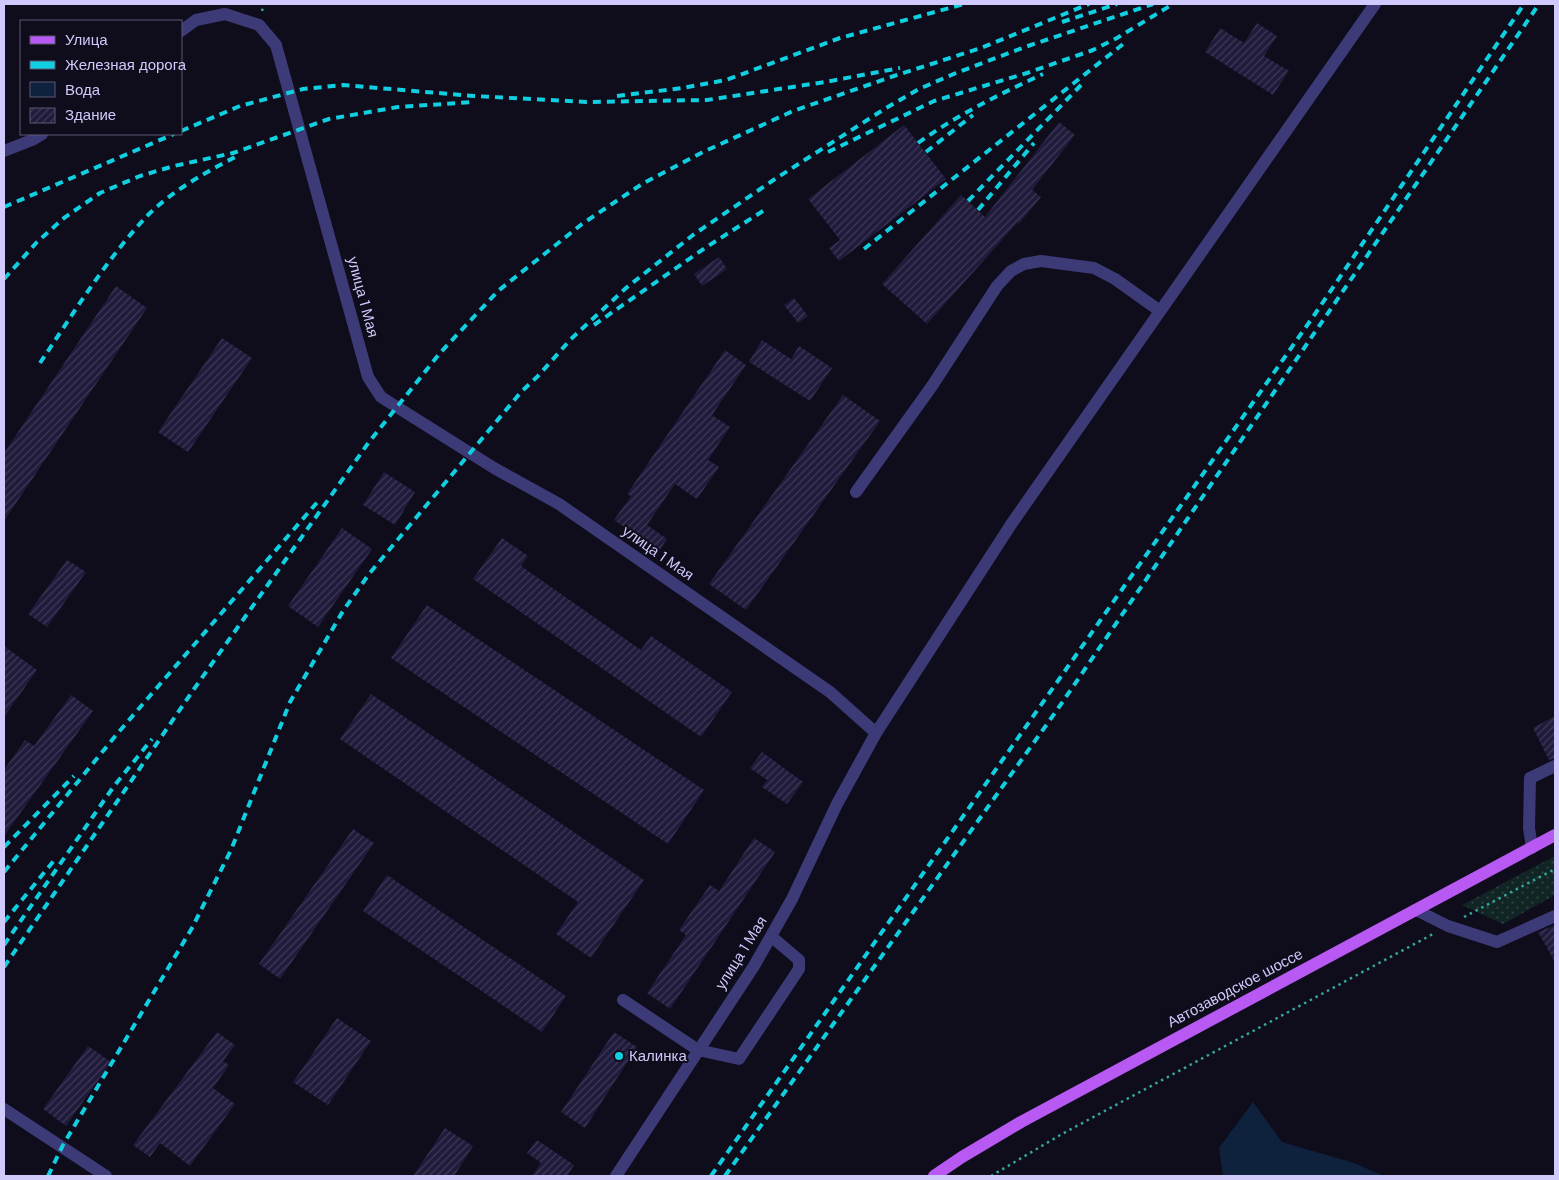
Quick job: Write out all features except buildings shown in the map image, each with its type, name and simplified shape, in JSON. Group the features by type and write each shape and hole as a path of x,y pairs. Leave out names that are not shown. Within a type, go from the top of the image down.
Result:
{"main road":[{"name":"Автозаводское шоссе","path":"934,1176 1021,1122 1555,835"}],"street":[{"path":"876,733 1012,523 1375,4"},
{"name":"улица 1 Мая","path":"182,31 196,20 225,14 258,25 276,45 368,378 381,397 494,468 559,504 830,692 876,733 837,804 772,937 616,1176"},
{"path":"4,151 40,135"},
{"path":"856,492 932,386 997,286 1011,271 1024,264 1041,261 1094,268 1114,278 1160,311"},
{"path":"1532,848 1529,828 1530,778 1555,766"},
{"path":"1416,910 1448,926 1497,942 1555,916"},
{"path":"623,1000 698,1050 739,1059 799,969 799,960 772,937"},
{"path":"4,1109 106,1176"}],"path":[{"path":"991,1176 1062,1134 1555,869"}],"green space":[{"path":"1555,856 1555,895 1503,924 1462,905"}],"water":[{"path":"1253,1102 1282,1142 1354,1163 1384,1176 1223,1176 1219,1148"}],"railway":[{"path":"617,96 682,88 726,80 840,38 964,4"},
{"path":"4,967 194,689 369,442 440,353 498,291 582,224 642,184 703,152 793,111 981,48 1089,4"},
{"path":"1062,22 1117,4"},
{"path":"48,1176 63,1145 192,928 231,850 290,702 343,611 369,574 521,392 571,339 626,288 693,235 775,179 886,108 919,89 956,73 1025,47 1153,4"},
{"path":"828,152 934,101 1027,73 1093,50 1117,38 1173,4"},
{"path":"711,1176 1315,314 1524,4"},
{"path":"725,1176 1057,710 1539,4"},
{"path":"864,249 1127,41"},
{"path":"182,131 240,106 303,89 343,85 474,96 586,102 707,100 825,82 900,68"},
{"path":"918,143 963,114 1043,74"},
{"path":"968,201 1085,81"},
{"path":"4,279 37,242 64,218 100,193 140,176 174,166 233,153 329,119 398,107 474,102"},
{"path":"926,152 973,115"},
{"path":"4,207 172,135"},
{"path":"978,210 1034,143"},
{"path":"40,363 118,249 148,215 179,190 237,156"},
{"path":"594,325 705,248 766,209"},
{"path":"4,872 117,734 320,499"},
{"path":"4,945 114,786 152,739"},
{"path":"4,847 74,776"},
{"path":"4,922 56,858"}],"place":[{"name":"Калинка","path":"619,1056"}]}
